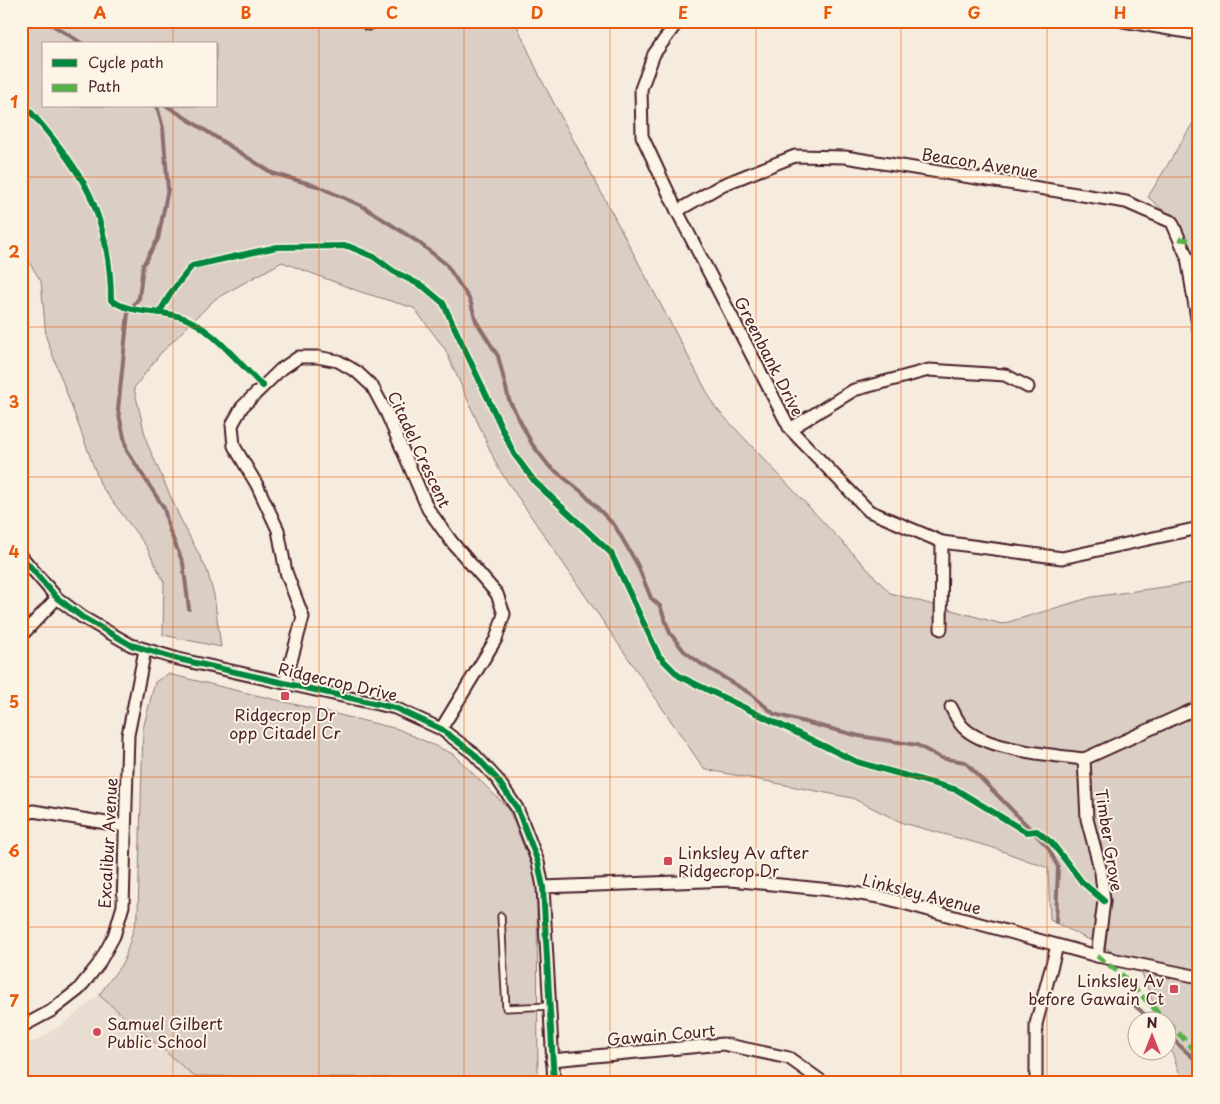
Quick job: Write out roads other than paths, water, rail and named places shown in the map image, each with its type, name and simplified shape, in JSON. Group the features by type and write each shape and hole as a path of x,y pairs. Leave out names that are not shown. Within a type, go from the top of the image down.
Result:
{"street":[{"name":"Greenbank Drive","path":"678,21 654,54 641,89 642,136 677,211 790,429 869,511 942,542 1062,558 1199,528"},
{"path":"1123,21 1199,34"},
{"name":"Beacon Avenue","path":"677,211 722,185 795,156 845,157 1126,202 1172,222 1187,257 1199,331"},
{"name":"Citadel Crescent","path":"286,683 303,617 286,572 278,530 257,485 234,446 232,425 242,407 280,370 299,357 316,357 338,361 357,372 372,386 387,414 428,509 451,541 497,594 504,614 496,639 441,729"},
{"path":"790,429 854,390 929,370 1006,375 1028,387"},
{"path":"941,629 942,542"},
{"name":"Ridgecrop Drive","path":"21,556 57,598 82,617 145,650 395,708 441,729 473,753 498,779 517,808 538,862 542,887 554,1083"},
{"path":"21,636 57,598"},
{"name":"Excalibur Avenue","path":"21,1026 51,1011 78,990 98,965 114,936 123,906 128,735 145,650"},
{"path":"951,707 963,727 988,741 1023,752 1084,759 1199,707"},
{"name":"Timber Grove","path":"1084,759 1087,819 1101,872 1104,901 1097,956"},
{"path":"21,817 33,811 124,826"},
{"name":"Linksley Avenue","path":"542,887 721,880 802,886 885,898 1057,946 1199,977"},
{"path":"1036,1083 1036,1024 1057,946"},
{"name":"Gawain Court","path":"552,1060 723,1044 789,1058 824,1083"}],"lane":[{"path":"501,916 506,1008 550,1006"}],"waterway":[{"path":"46,21 80,42"},
{"path":"158,108 163,128 168,189 158,239 143,265 139,298 128,312 118,410 127,451 164,508 169,529 183,563 189,609"},
{"path":"170,108 272,173 317,186 364,207 418,242 446,264 470,300 476,321 498,356 509,400 532,444 549,466 582,492 615,526 637,564 651,598 660,606 670,633 684,651 751,694 774,714 859,736 917,745 941,758 965,762 1048,847 1058,867 1056,922"},
{"path":"1131,1002 1142,1012"},
{"path":"1178,1044 1199,1063"}],"place":[{"name":"Ridgecrop Dr opp Citadel Cr","path":"285,696"},
{"name":"Linksley Av after Ridgecrop Dr","path":"668,861"},
{"name":"Linksley Av before Gawain Ct","path":"1174,989"},
{"name":"Samuel Gilbert Public School","path":"97,1032"}]}
